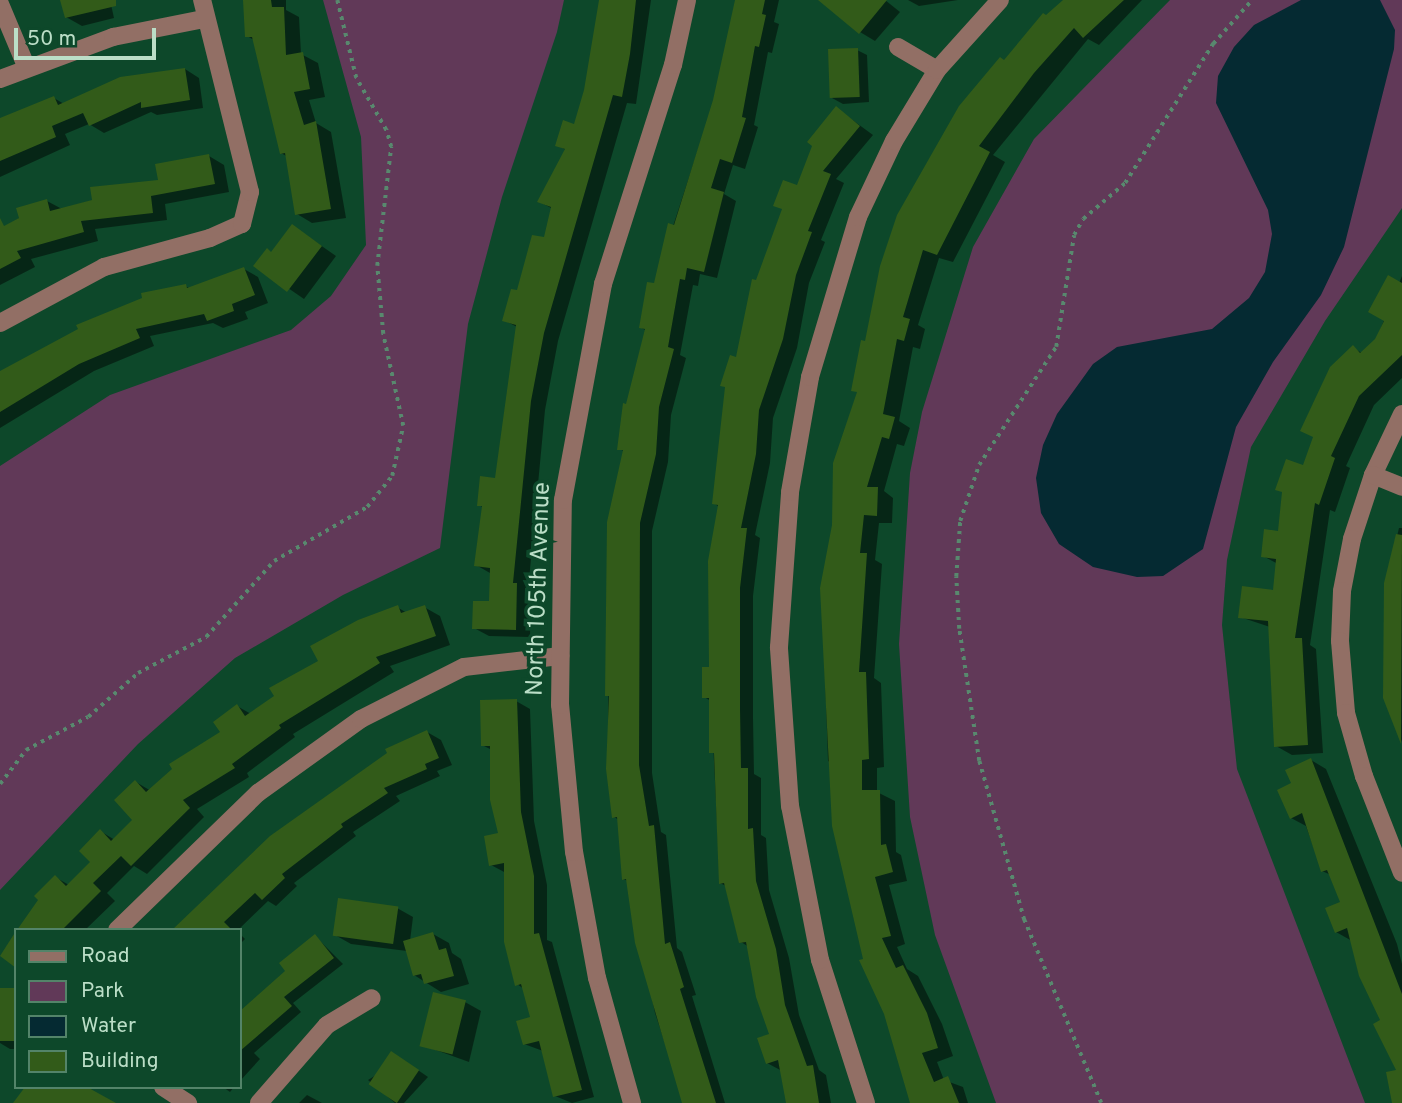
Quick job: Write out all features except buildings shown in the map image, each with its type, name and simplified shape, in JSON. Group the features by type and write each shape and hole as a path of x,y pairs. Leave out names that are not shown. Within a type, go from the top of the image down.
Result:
{"street":[{"path":"0,323 104,267 210,238 242,224 250,191 204,19 202,0"},
{"name":"North 105th Avenue","path":"632,1103 597,978 580,886 564,760 560,656 563,500 603,284 673,65 687,0"},
{"path":"866,1103 826,984 798,861 781,699 783,564 803,416 835,281 876,176 937,70 1000,0"},
{"path":"0,4 26,66"},
{"path":"0,79 26,66 113,37 204,19"},
{"path":"898,47 937,70"},
{"path":"1402,414 1373,475 1347,565 1340,641 1346,713 1364,776 1402,873"},
{"path":"1373,475 1402,487"},
{"path":"119,928 173,870 258,793 361,719 464,667 491,660 560,656"},
{"path":"259,1103 327,1025 372,998"},
{"path":"166,1089 188,1103"}],"path":[{"path":"0,785 26,750 88,717 138,673 206,637 274,561 367,507 392,476 403,426 383,334 377,266 391,147 386,130 356,78 337,0"},
{"path":"1101,1103 1028,930 979,761 959,629 956,577 960,521 979,465 1059,339 1074,235 1083,219 1125,183 1213,44 1252,0"}],"green space":[{"path":"323,0 564,0 557,32 502,197 468,324 440,548 343,595 235,658 138,744 0,890 0,466 110,395 291,330 331,296 366,245 361,137"},
{"path":"1170,0 1402,0 1402,208 1325,321 1251,447 1227,560 1222,625 1237,769 1365,1103 996,1103 935,935 910,817 899,644 910,473 922,412 973,247 1034,139"}],"water":[{"path":"1301,0 1380,0 1395,30 1394,49 1344,247 1321,295 1273,362 1236,427 1203,549 1163,576 1137,577 1093,567 1059,544 1041,513 1036,478 1043,445 1057,414 1093,364 1117,347 1212,329 1249,298 1265,272 1272,234 1268,210 1216,103 1218,76 1234,47 1254,25"}]}
